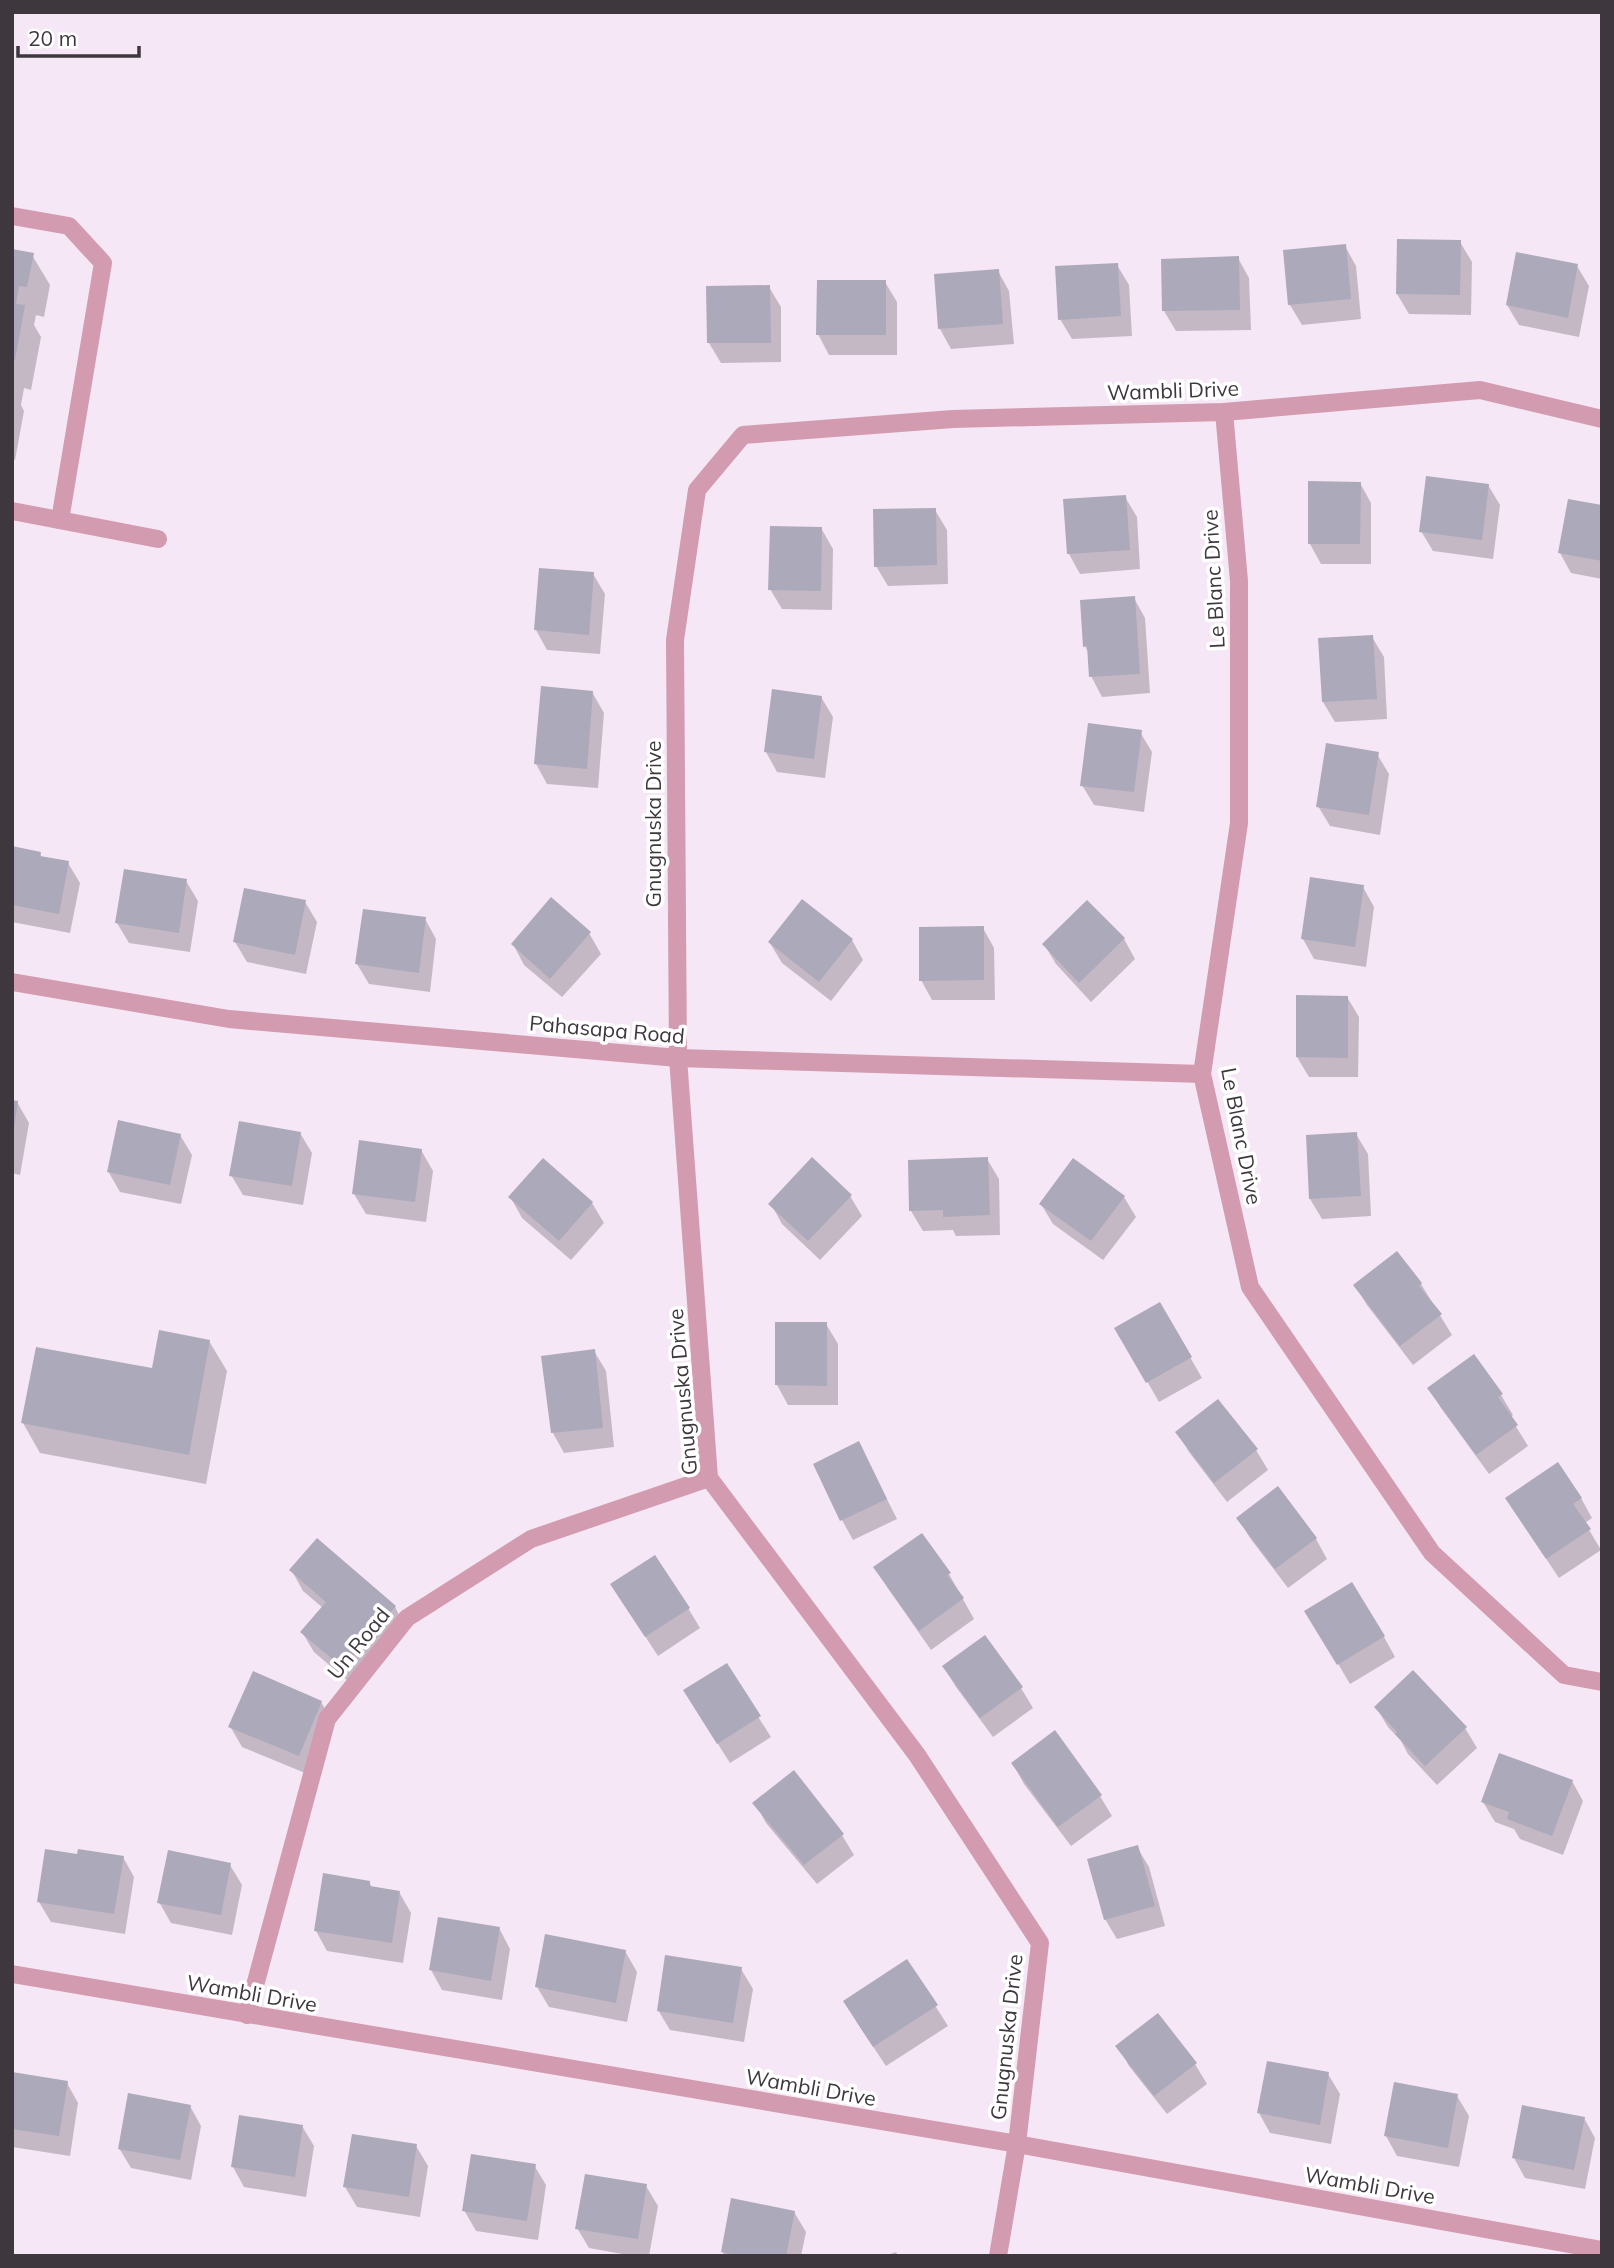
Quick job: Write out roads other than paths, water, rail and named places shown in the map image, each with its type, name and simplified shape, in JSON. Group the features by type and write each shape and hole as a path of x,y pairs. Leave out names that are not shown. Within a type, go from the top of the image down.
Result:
{"street":[{"path":"12,216 69,226 103,263 60,520"},
{"name":"Wambli Drive","path":"743,435 953,419 1224,412 1480,390 1602,419"},
{"name":"Le Blanc Drive","path":"1224,412 1239,581 1239,823 1202,1074 1250,1287 1432,1553 1564,1675 1602,1682"},
{"name":"Gnugnuska Drive","path":"743,435 697,490 675,640 678,1058 709,1478 917,1755 1040,1943 1017,2144 998,2256"},
{"path":"12,511 158,539"},
{"name":"Pahasapa Road","path":"12,982 229,1019 678,1058 1202,1074"},
{"name":"Un Road","path":"247,2015 327,1719 407,1618 531,1539 709,1478"},
{"name":"Wambli Drive","path":"12,1974 1017,2144 1602,2249"}]}
